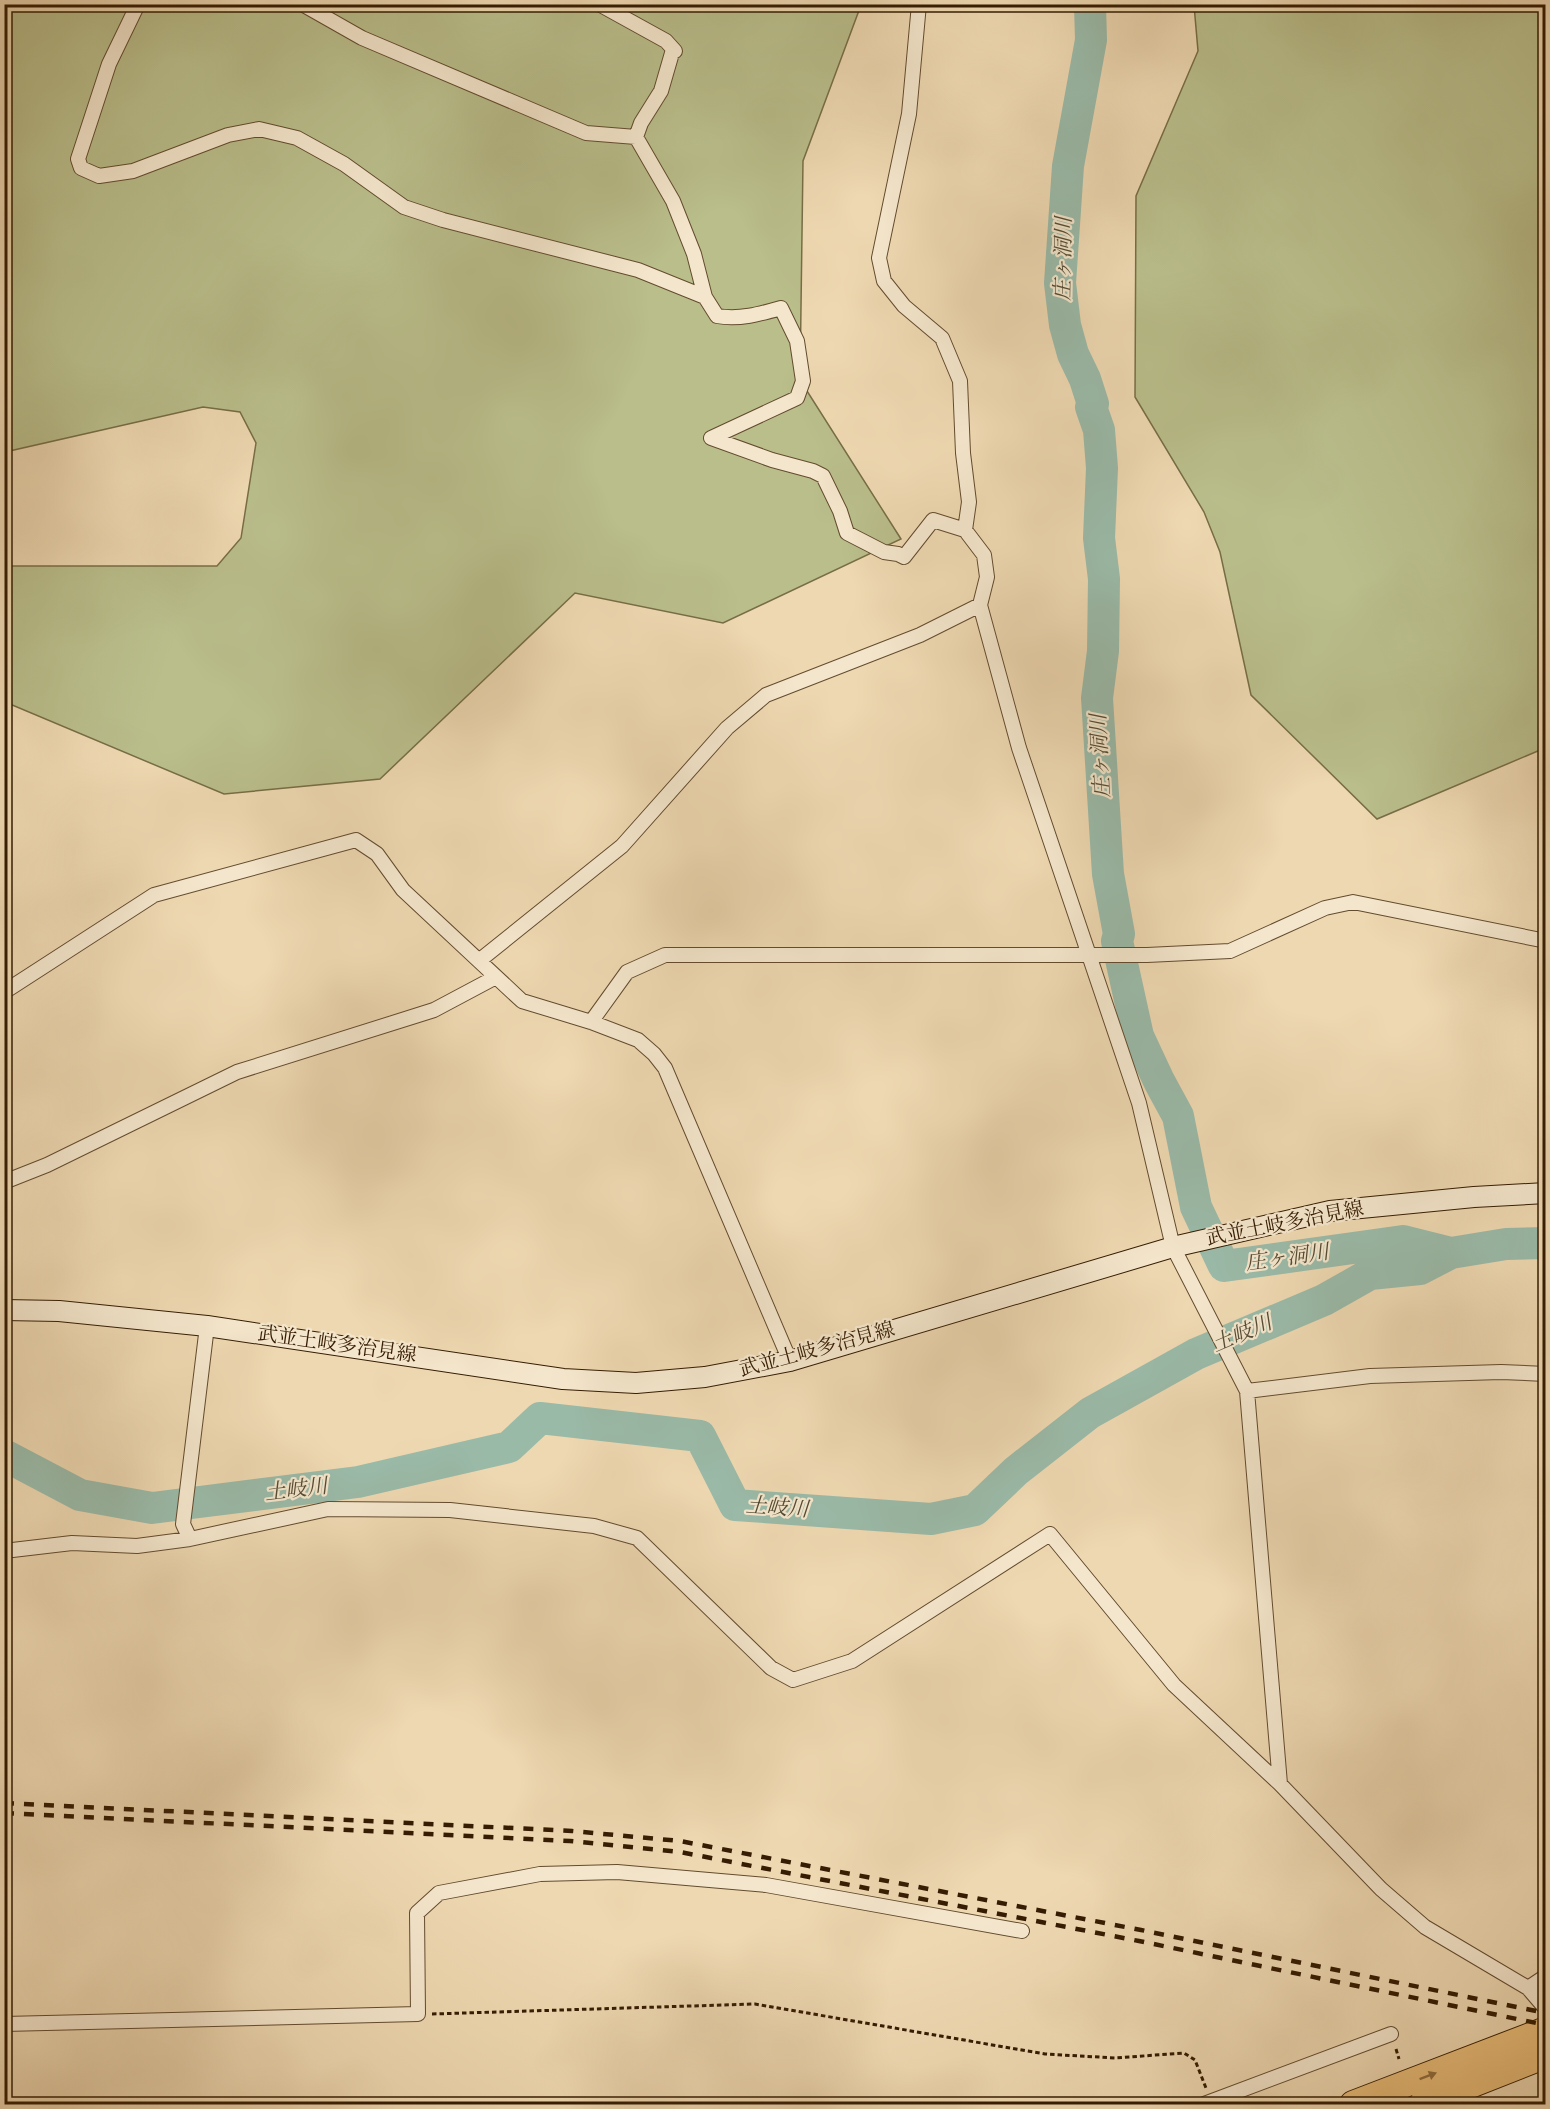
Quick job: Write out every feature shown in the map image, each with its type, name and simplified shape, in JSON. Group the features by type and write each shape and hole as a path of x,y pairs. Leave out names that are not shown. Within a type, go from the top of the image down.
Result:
{"highway":[{"path":"1353,2104 1545,2030"},
{"path":"1422,2104 1534,2060"}],"main road":[{"name":"武並土岐多治見線","path":"4,1310 59,1311 205,1336 563,1379 636,1383 705,1377 790,1361 1232,1233 1330,1211 1474,1197 1545,1193"}],"street":[{"path":"138,4 109,64 78,159 81,168 99,177 133,171 228,135 259,129 297,138 344,164 404,207 443,220 638,270 705,297"},
{"path":"302,4 362,38 586,133 636,137"},
{"path":"599,4 666,41 675,51 672,53 660,91 641,123 636,137 673,201 694,254 705,297 717,316 731,318 782,308 796,340 803,381 797,398 711,438 823,476 840,511 847,533 884,552 904,557 933,520 965,530 984,555 987,578 980,605 1019,748 1087,955 1139,1103 1178,1249 1247,1390 1280,1784"},
{"path":"919,4 909,114 879,258 884,281 904,306 942,338 960,381 963,453 969,502 965,530"},
{"path":"480,960 622,846 727,728 766,695 920,635 980,605"},
{"path":"4,992 154,895 356,840 377,854 403,890 522,1001 591,1022 638,1040 654,1054 665,1068 790,1361"},
{"path":"591,1022 627,972 665,955 1147,955 1230,951 1325,908 1353,903 1545,941"},
{"path":"4,1182 47,1165 237,1072 434,1010 496,977"},
{"path":"190,1539 183,1524 205,1336"},
{"path":"1247,1390 1370,1376 1501,1372 1545,1374"},
{"path":"4,1551 72,1543 137,1546 190,1539 328,1509 450,1510 594,1526 637,1538 771,1668 793,1680 852,1661 1050,1534 1174,1685 1280,1784 1381,1889 1425,1927 1528,1988 1545,2009"},
{"path":"4,2024 418,2014 417,1913 439,1893 540,1874 617,1872 766,1885 1023,1931"},
{"path":"1528,1988 1545,1976"},
{"path":"1208,2103 1391,2034"}],"path":[{"path":"418,2014 755,2004 1045,2055 1114,2058 1184,2053 1196,2060 1208,2103"}],"green space":[{"path":"5,5 861,5 803,161 800,380 901,539 723,623 575,593 380,779 224,794 5,702 4,566 217,566 241,538 256,443 240,412 203,407 5,452"},
{"path":"1194,5 1545,5 1545,748 1377,819 1251,695 1220,552 1204,512 1135,397 1136,196 1198,51"}],"waterway":[{"name":"庄ヶ洞川","path":"1090,4 1091,40 1068,166 1060,283 1065,325 1073,354 1085,379 1099,430 1102,468 1099,538 1104,579 1103,651 1097,698 1108,874 1119,934 1117,941 1138,1036 1178,1116 1196,1207 1224,1266 1403,1241 1451,1253"},
{"name":"土岐川","path":"4,1455 80,1495 152,1508 358,1482 509,1447 540,1418 700,1436 735,1505 931,1519 975,1510 1016,1471 1090,1413 1196,1354 1324,1300 1370,1274 1420,1269 1451,1253 1506,1244 1546,1243"}],"railway":[{"path":"4,1803 572,1831 680,1841 1141,1930 1546,2013"},
{"path":"4,1813 570,1841 680,1852 1139,1941 1546,2025"}]}
